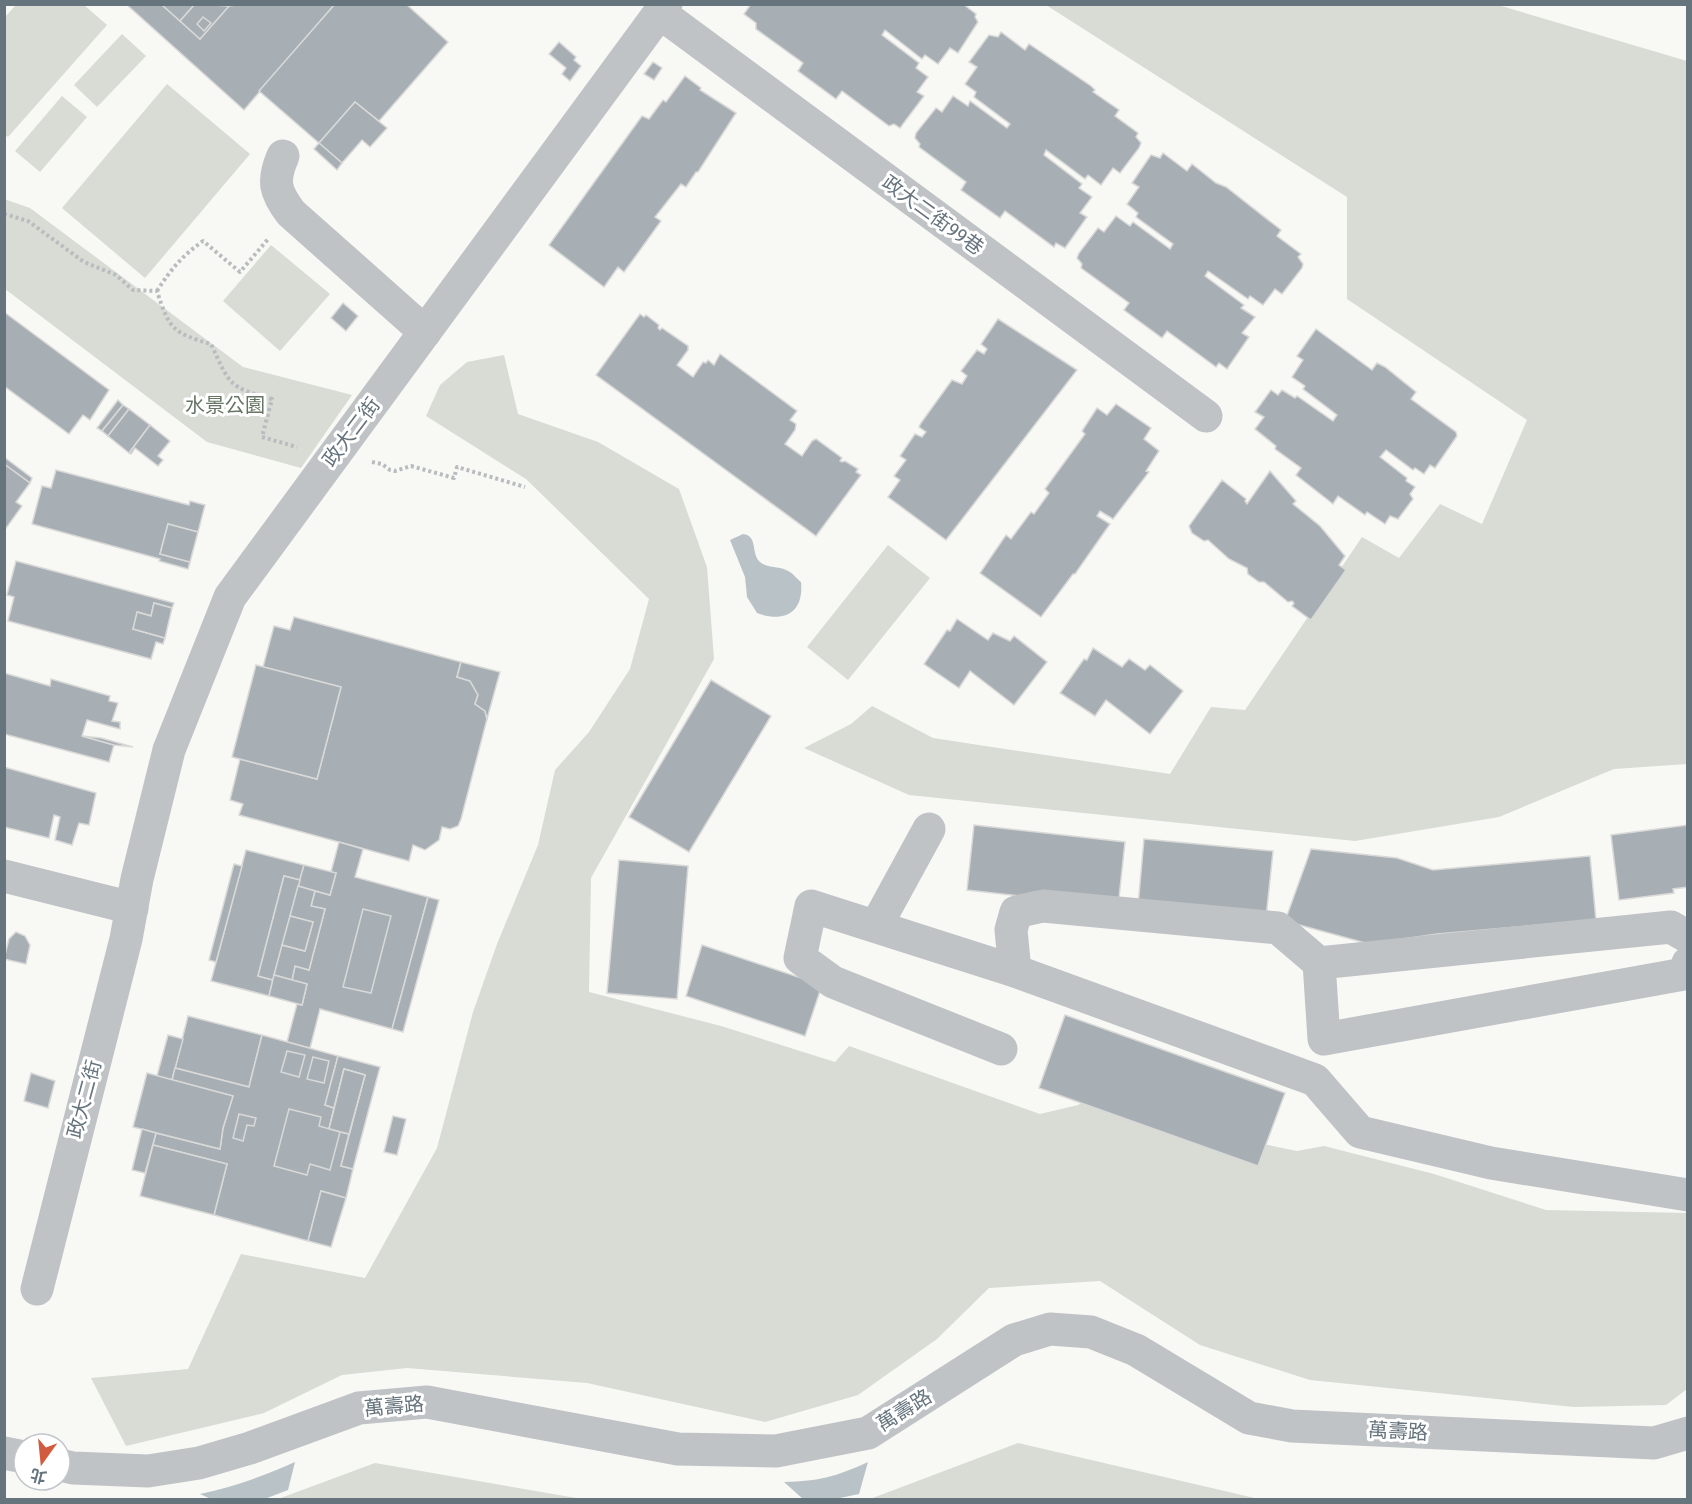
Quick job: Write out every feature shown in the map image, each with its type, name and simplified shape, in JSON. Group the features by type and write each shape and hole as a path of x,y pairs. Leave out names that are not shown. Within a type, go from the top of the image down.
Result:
{"street":[{"name":"政大二街","path":"37,1289 126,939 169,750 230,597 663,9"},
{"name":"政大二街99巷","path":"663,9 1206,416"},
{"path":"283,156 275,181 279,198 291,213 425,332"},
{"path":"876,926 930,829"},
{"path":"4,876 132,908"},
{"path":"1001,1049 833,982 800,958 811,906 1015,971 1316,1080 1360,1132 1491,1162 1688,1195"},
{"path":"1015,971 1011,930 1016,912 1043,906 1278,928 1319,963 1671,927 1688,937"},
{"path":"1316,1080 1324,1039 1319,963"},
{"path":"1324,1039 1684,975 1688,963"},
{"name":"萬壽路","path":"72,1468 148,1471 199,1463 250,1448 359,1408 427,1402 678,1449 776,1451 868,1433 1014,1340 1050,1329 1091,1332 1136,1350 1249,1418 1292,1426 1654,1443 1688,1433"}],"path":[{"path":"262,437 272,399 245,392 232,384 212,344 188,337 176,330 165,318 157,291 184,254 203,240 240,272 291,213"},
{"path":"4,214 28,221 84,262 116,275 133,290 157,291"},
{"path":"332,457 381,464 395,471 411,466 454,478 457,467 525,487"}],"green space":[{"path":"16,5 84,5 107,25 8,137 4,134 5,17"},
{"path":"1046,5 1498,5 1687,61 1687,764 1614,769 1499,817 1355,841 909,795 804,748 851,724 872,706 933,738 1170,774 1211,707 1245,710 1362,537 1399,558 1440,504 1482,524 1527,420 1347,299 1347,197"},
{"path":"122,34 146,56 97,107 74,85"},
{"path":"167,84 250,154 145,278 62,208"},
{"path":"62,96 87,117 40,172 15,151"},
{"name":"水景公園","path":"4,199 30,208 243,367 352,395 301,468 207,442 5,289"},
{"path":"271,245 330,294 280,351 223,301"},
{"path":"504,355 518,414 598,442 679,489 707,567 714,659 591,878 589,992 721,1026 835,1062 849,1046 1040,1114 1078,1105 1099,1092 1219,1135 1297,1151 1324,1146 1434,1174 1546,1210 1687,1213 1687,1389 1666,1405 1574,1407 1310,1380 1200,1345 1100,1281 989,1288 937,1339 858,1395 765,1422 587,1383 407,1368 342,1375 264,1413 126,1446 91,1378 188,1369 241,1254 365,1278 437,1148 473,1012 497,944 538,845 555,770 589,732 630,669 649,599 526,479 426,416 440,385 467,362"},
{"path":"888,545 930,578 848,680 807,647"},
{"path":"1018,1443 1259,1499 870,1499"},
{"path":"375,1463 582,1499 278,1499"}],"shaded area":[{"path":"743,534 748,535 753,541 759,561 788,571 801,582 799,601 790,613 776,617 757,613 747,597 745,577 730,540"},
{"path":"295,1462 288,1490 262,1500 211,1499 200,1494 248,1481"},
{"path":"868,1462 859,1494 835,1499 803,1499 784,1482 827,1477"}],"building":[{"path":"126,4 161,4 200,39 229,6 335,4 244,110"},
{"path":"161,4 195,4 180,21"},
{"path":"195,4 229,6 200,39 180,21"},
{"path":"335,4 406,4 448,42 379,121 355,102 319,143 259,91"},
{"path":"751,4 963,4 976,14 978,22 958,53 950,48 938,64 925,55 922,59 885,30 882,35 919,63 916,68 928,77 917,92 924,96 900,128 894,124 889,126 842,91 836,99 798,71 803,63 756,29 756,23 744,14"},
{"path":"203,17 211,23 204,31 197,24"},
{"path":"1001,32 1025,50 1029,44 1091,86 1095,90 1093,92 1119,110 1115,116 1138,133 1136,137 1141,143 1120,173 1113,168 1101,185 1088,175 1085,179 1046,150 1044,155 1082,184 1079,188 1092,197 1080,213 1087,217 1065,248 1056,243 1054,247 1005,211 1000,218 961,190 966,182 919,147 920,144 915,138 916,133 936,108 942,112 953,96 968,106 970,101 1007,128 1010,124 974,97 976,92 965,84 977,67 969,62 989,35 998,37"},
{"path":"559,42 576,57 574,60 581,66 570,81 562,74 566,68 549,54"},
{"path":"653,62 662,68 654,80 644,74"},
{"path":"685,76 701,88 700,90 736,113 698,172 686,187 681,184 655,217 661,221 624,272 618,267 604,287 549,245 642,116 649,119 663,100 666,102"},
{"path":"355,102 387,128 370,147 362,140 342,163 319,143"},
{"path":"319,143 342,163 337,170 314,149"},
{"path":"1163,153 1187,171 1192,164 1216,183 1226,187 1281,230 1277,236 1301,254 1298,257 1303,264 1302,268 1282,294 1275,289 1263,305 1250,296 1248,299 1208,271 1205,276 1244,305 1241,308 1255,317 1242,333 1249,337 1227,369 1219,363 1216,367 1167,331 1162,338 1124,310 1129,303 1081,268 1082,264 1077,258 1098,228 1104,232 1116,216 1130,226 1133,222 1170,249 1173,244 1136,217 1138,213 1127,204 1139,187 1132,183 1151,155 1160,158"},
{"path":"343,303 358,316 346,331 331,318"},
{"path":"4,312 109,390 90,420 83,415 69,434 4,386"},
{"path":"640,314 644,317 646,315 659,325 660,330 662,328 688,346 688,350 677,365 693,377 703,362 706,363 708,360 714,365 720,354 797,411 790,420 796,424 795,430 785,444 802,456 812,441 816,439 842,458 840,461 845,461 858,469 856,472 861,475 816,536 596,375"},
{"path":"998,319 1077,370 946,540 888,497 900,480 894,476 906,460 900,456 915,434 922,437 926,432 919,427 921,423 952,380 962,384 967,376 961,371 977,350 984,354 987,349 981,344"},
{"path":"1316,329 1372,370 1377,363 1385,367 1416,392 1411,399 1456,432 1457,436 1435,468 1430,465 1424,474 1415,468 1413,470 1386,450 1380,457 1415,487 1410,494 1413,499 1398,519 1390,516 1385,524 1367,512 1365,515 1338,496 1333,504 1296,475 1301,468 1275,449 1276,446 1255,429 1264,417 1255,412 1271,390 1278,395 1282,390 1295,398 1297,396 1333,421 1337,415 1303,389 1305,386 1292,377 1303,360 1297,356"},
{"path":"118,400 123,405 102,431 97,428"},
{"path":"1116,404 1151,428 1144,439 1159,451 1146,471 1149,472 1113,519 1100,511 1097,516 1110,524 1041,617 980,573 1006,535 1011,539 1031,512 1034,514 1049,493 1045,489 1085,434 1082,431 1097,408 1107,415"},
{"path":"123,405 129,409 108,436 102,431"},
{"path":"129,409 150,425 129,453 108,436"},
{"path":"150,425 170,441 158,456 163,460 158,466 135,448 131,454 129,453"},
{"path":"4,457 32,478 30,483 4,464"},
{"path":"4,464 30,483 16,502 22,506 4,531"},
{"path":"56,470 189,505 190,501 205,505 198,532 168,524 160,554 190,562 188,569 159,561 160,559 32,524 42,486 51,488"},
{"path":"1270,471 1296,501 1293,504 1320,526 1345,556 1339,565 1346,570 1311,620 1292,606 1294,603 1292,601 1288,602 1264,582 1259,582 1248,574 1247,568 1229,559 1208,540 1204,541 1192,533 1189,526 1222,480 1246,499 1247,504"},
{"path":"168,524 198,532 190,562 160,554"},
{"path":"16,561 174,603 172,608 154,603 151,616 138,612 133,629 165,638 163,644 156,642 151,659 8,621 14,597 7,595"},
{"path":"154,603 172,608 165,638 133,629 137,612 151,616"},
{"path":"294,617 461,662 457,677 470,681 478,695 475,704 485,711 487,719 461,819 458,826 450,829 442,827 439,840 425,850 413,845 409,861 239,815 243,804 230,800 240,759 317,779 341,687 263,667 274,626 290,630"},
{"path":"957,619 988,640 993,633 1010,641 1014,636 1047,662 1014,705 970,671 959,688 924,664"},
{"path":"1093,648 1122,667 1129,659 1145,670 1150,665 1183,691 1150,734 1106,700 1095,716 1060,693 1084,659 1087,660"},
{"path":"461,662 500,672 487,719 485,711 475,704 478,695 470,681 457,677"},
{"path":"256,665 341,687 317,779 232,757"},
{"path":"4,673 50,686 51,679 110,696 109,701 118,703 112,721 120,722 120,729 87,720 82,736 114,745 109,762 4,734"},
{"path":"711,680 771,716 689,852 629,817"},
{"path":"82,736 101,738 133,747 114,745"},
{"path":"4,767 96,793 89,825 79,823 72,845 55,840 60,817 54,815 49,838 4,827"},
{"path":"974,825 1125,842 1118,907 967,890"},
{"path":"1688,825 1688,887 1673,889 1674,893 1619,900 1611,835"},
{"path":"1144,839 1273,851 1266,918 1138,906"},
{"path":"339,842 363,849 355,877 428,897 392,1029 320,1009 310,1048 287,1042 297,1004 302,1005 307,984 292,980 295,966 309,970 325,909 311,906 315,891 330,895 336,873 331,872"},
{"path":"1311,849 1397,858 1433,870 1590,856 1596,920 1437,934 1369,944 1285,921"},
{"path":"246,850 304,865 300,880 284,876 258,976 273,980 269,996 211,981"},
{"path":"619,860 688,866 677,999 607,993"},
{"path":"234,864 242,866 216,962 209,960"},
{"path":"304,865 336,873 330,895 298,886"},
{"path":"284,876 300,880 273,980 258,976"},
{"path":"298,886 315,891 311,906 325,909 309,970 295,966 292,980 274,975 282,945 305,951 313,922 290,916"},
{"path":"428,897 439,900 403,1032 392,1029"},
{"path":"363,909 391,916 371,993 343,987"},
{"path":"290,916 313,922 305,951 282,945"},
{"path":"16,932 25,936 30,945 26,964 4,959 9,939"},
{"path":"702,945 822,985 805,1036 686,996"},
{"path":"274,975 307,984 302,1005 269,996"},
{"path":"1065,1015 1285,1093 1258,1166 1039,1088"},
{"path":"188,1016 262,1035 249,1087 175,1068"},
{"path":"168,1035 183,1039 172,1080 157,1076"},
{"path":"262,1035 338,1056 325,1105 334,1108 329,1129 349,1134 341,1166 353,1169 346,1198 321,1191 308,1241 214,1215 227,1164 153,1145 156,1133 220,1149 223,1128 233,1096 172,1080 175,1068 249,1087"},
{"path":"287,1051 305,1055 299,1077 281,1072"},
{"path":"338,1056 380,1067 353,1169 341,1166 365,1075 344,1069 334,1108 325,1105"},
{"path":"313,1057 329,1061 324,1083 307,1079"},
{"path":"344,1069 365,1075 349,1134 329,1129"},
{"path":"344,1069 365,1075 349,1134 329,1129"},
{"path":"31,1073 55,1081 48,1108 24,1101"},
{"path":"147,1073 233,1096 223,1128 220,1149 133,1127"},
{"path":"289,1109 321,1117 319,1126 340,1132 330,1170 310,1164 307,1175 274,1166"},
{"path":"239,1114 256,1118 254,1126 247,1125 243,1141 233,1138"},
{"path":"393,1116 406,1119 397,1155 384,1152"},
{"path":"142,1129 156,1133 145,1173 132,1170"},
{"path":"153,1145 227,1164 214,1215 140,1196"},
{"path":"321,1191 346,1198 331,1247 308,1241"}]}
